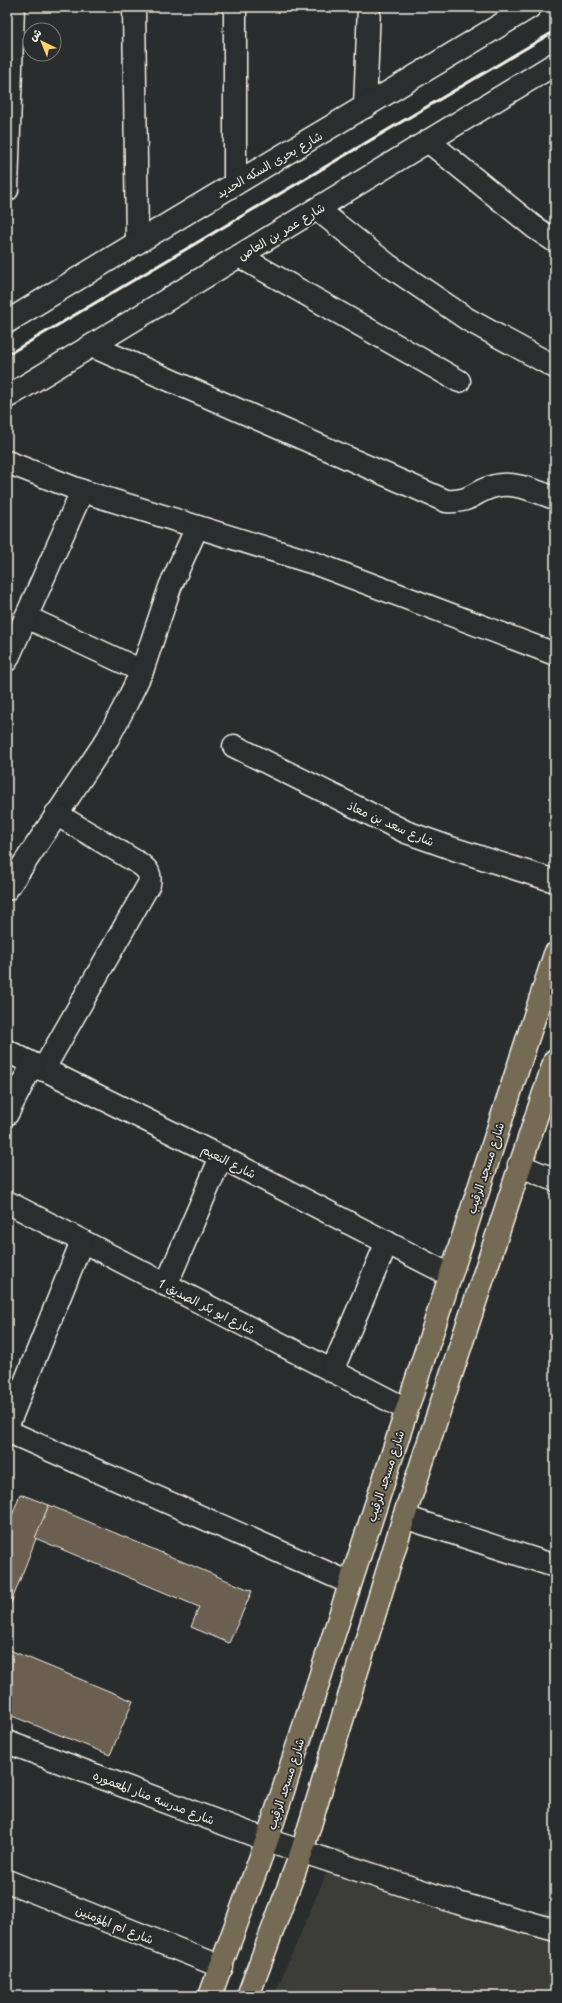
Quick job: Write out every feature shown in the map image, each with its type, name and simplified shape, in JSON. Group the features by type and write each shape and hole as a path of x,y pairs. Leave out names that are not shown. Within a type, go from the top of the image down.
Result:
{"main road":[{"name":"شارع مسجد الرقيب","path":"210,1996 222,1967 267,1840 555,954"},
{"path":"248,1996 270,1942 302,1851 404,1517 519,1165 555,1060"}],"street":[{"path":"7,190 13,7"},
{"path":"134,7 137,242"},
{"path":"234,7 235,184"},
{"path":"365,108 369,7"},
{"name":"شارع بحرى السكه الحديد","path":"7,322 137,242 365,108 530,7"},
{"name":"شارع عمر بن العاص","path":"7,397 428,141 552,69"},
{"path":"428,141 534,227 555,241"},
{"path":"317,209 388,265 467,318 555,367"},
{"path":"239,256 459,381"},
{"path":"92,346 446,501 460,502 485,489 497,485 525,488 555,498"},
{"path":"7,462 82,491 314,563 555,654"},
{"path":"7,660 82,491"},
{"path":"7,889 108,738 142,671 170,587 197,527"},
{"path":"26,617 142,671"},
{"name":"شارع سعد بن معاذ","path":"234,746 406,832 454,850 555,881"},
{"path":"7,1114 149,884 151,876 140,864 56,814"},
{"name":"شارع النعيم","path":"7,1051 221,1157 450,1275"},
{"path":"166,1285 221,1157"},
{"path":"519,1165 555,1180"},
{"name":"شارع ابو بكر الصديق 1","path":"7,1202 406,1409"},
{"path":"7,1427 82,1241"},
{"path":"332,1371 387,1242"},
{"path":"7,1431 350,1583"},
{"path":"404,1517 555,1566"},
{"name":"شارع مدرسه منار المعموره","path":"7,1742 267,1840 458,1903 555,1930"},
{"name":"شارع ام المؤمنين","path":"7,1881 222,1967"}],"shaded area":[{"path":"337,1848 536,1916 555,1907 555,1996 274,1996"}],"building":[{"path":"20,1494 49,1505 7,1613 7,1529"},
{"path":"49,1505 252,1591 229,1643 191,1627 199,1607 35,1538"},
{"path":"7,1649 133,1701 110,1755 7,1714"}],"railway":[{"path":"7,355 555,31"}]}
